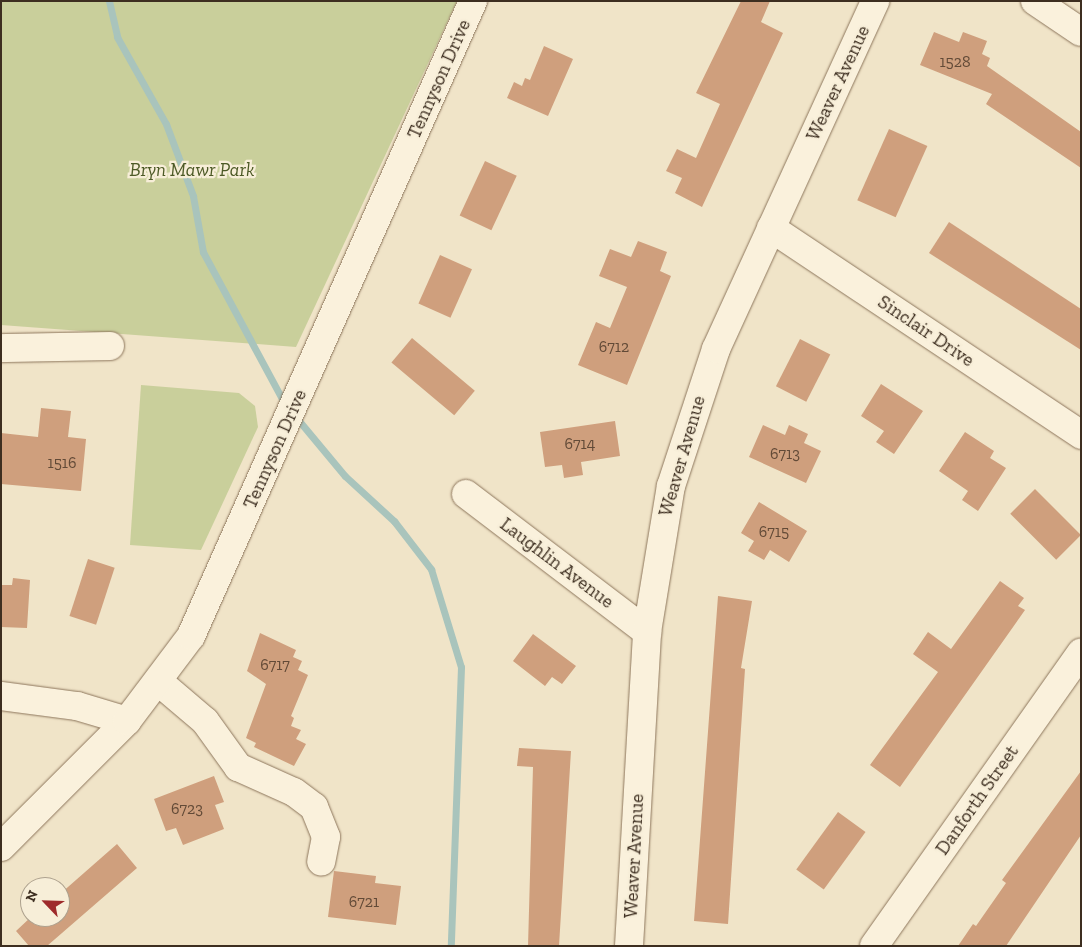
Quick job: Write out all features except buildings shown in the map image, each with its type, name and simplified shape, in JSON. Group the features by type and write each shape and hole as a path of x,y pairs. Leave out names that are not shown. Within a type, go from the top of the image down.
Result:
{"street":[{"name":"Tennyson Drive","path":"1,847 127,721 159,682 201,616 473,1"},
{"name":"Weaver Avenue","path":"629,946 647,632 659,542 691,416 771,228 875,1"},
{"path":"1035,1 1081,32"},
{"name":"Sinclair Drive","path":"771,228 1081,435"},
{"path":"1,348 110,346"},
{"name":"Laughlin Avenue","path":"466,494 647,632"},
{"name":"Danforth Street","path":"874,946 1081,653"},
{"path":"159,682 205,722 238,767 294,792 314,807 326,837 321,862"},
{"path":"1,696 76,706 127,721"}],"green space":[{"name":"Bryn Mawr Park","path":"1,1 457,1 296,347 1,325"},
{"path":"141,385 239,393 255,406 258,427 201,550 130,545"}],"waterway":[{"path":"109,1 117,37 166,124 193,196 203,252 286,406"},
{"path":"295,416 345,476 394,521 431,569 461,667 451,946"}]}
